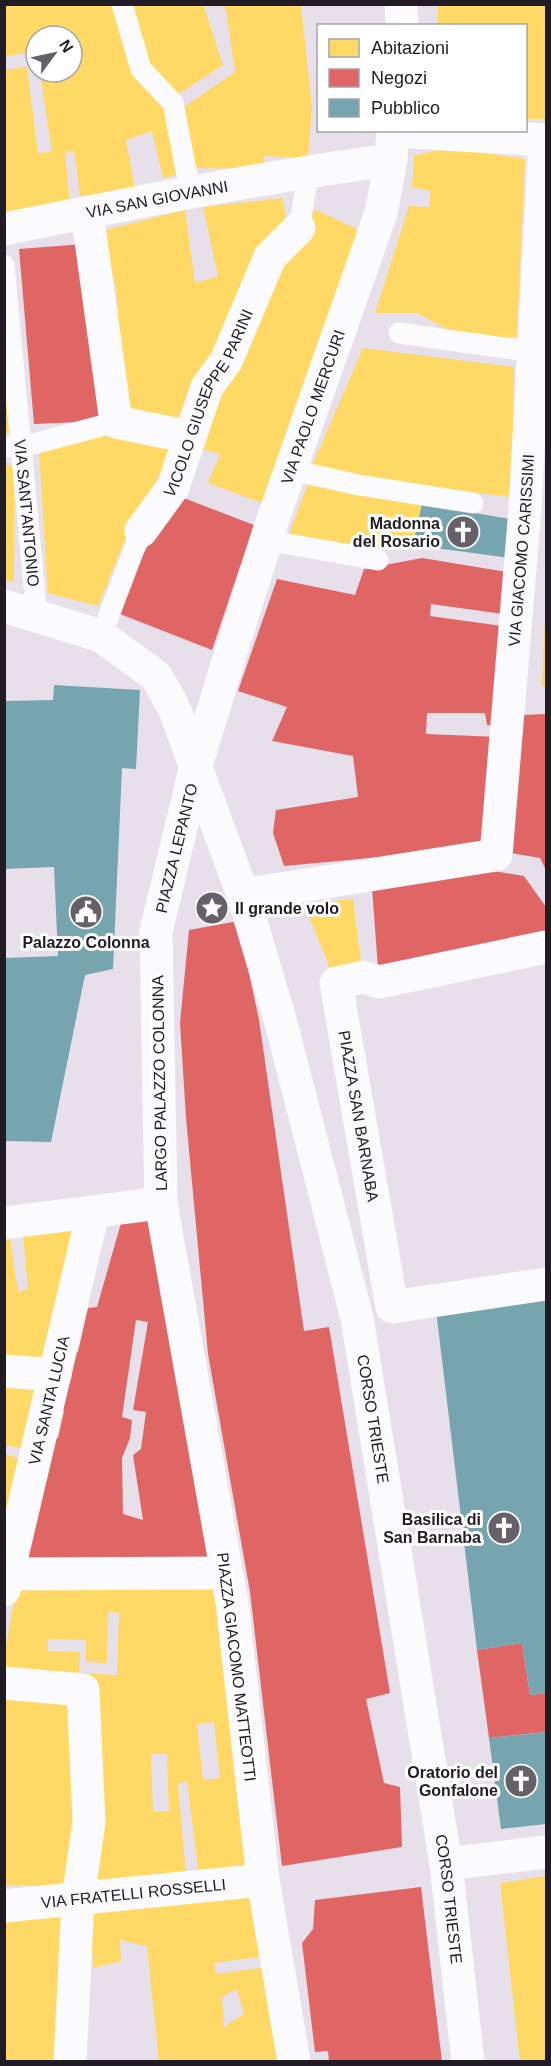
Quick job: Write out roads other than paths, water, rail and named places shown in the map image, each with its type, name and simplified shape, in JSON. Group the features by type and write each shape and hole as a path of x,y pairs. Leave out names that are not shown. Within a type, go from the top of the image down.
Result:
{"street":[{"name":"VIA GIACOMO CARISSIMI","path":"243,895 496,855 525,509 545,140 392,141"},
{"name":"VIA SAN GIOVANNI","path":"4,229 190,191 309,171 392,141"},
{"name":"VIA PAOLO MERCURI","path":"222,681 266,540 381,213 392,141"},
{"path":"87,212 116,422 190,437"},
{"name":"VICOLO GIUSEPPE PARINI","path":"141,531 173,487 207,387 226,361 270,257 299,228"},
{"path":"4,606 37,618 102,636 156,676 188,688 207,686 222,681"},
{"path":"156,676 174,708 196,766"},
{"name":"PIAZZA LEPANTO","path":"156,931 196,766 222,681"},
{"name":"PIAZZA LEPANTO","path":"196,766 243,895"},
{"name":"CORSO TRIESTE","path":"243,895 281,1023 357,1318 446,1864 468,2061"},
{"name":"LARGO PALAZZO COLONNA","path":"19,1221 161,1203 156,931"},
{"name":"PIAZZA SAN BARNABA","path":"546,947 379,982 363,976 336,982 392,1307 546,1284"},
{"name":"PIAZZA GIACOMO MATTEOTTI","path":"161,1203 232,1602 263,1880 294,2061"},
{"name":"VIA SANTA LUCIA","path":"8,1568 93,1212"},
{"path":"4,1371 55,1375"},
{"path":"8,1568 226,1573"},
{"path":"4,1683 82,1690 89,1822 78,1899 70,2061"},
{"path":"446,1864 546,1852"},
{"name":"VIA FRATELLI ROSSELLI","path":"4,1906 263,1880"}],"lane":[{"path":"122,4 141,69 173,103 190,191"},
{"name":"VICOLO GIUSEPPE PARINI","path":"299,228 309,171"},
{"name":"VIA SANT'ANTONIO","path":"4,265 13,447 37,618"},
{"path":"399,333 533,352"},
{"path":"13,447 116,422"},
{"path":"291,470 358,484 473,503"},
{"name":"VICOLO GIUSEPPE PARINI","path":"102,636 141,531"},
{"path":"266,540 378,560"}],"place":[{"name":"Madonna del Rosario","path":"463,532"},
{"name":"Il grande volo","path":"212,908"},
{"name":"Palazzo Colonna","path":"86,912"},
{"name":"Basilica di San Barnaba","path":"504,1528"},
{"name":"Oratorio del Gonfalone","path":"521,1781"}]}
